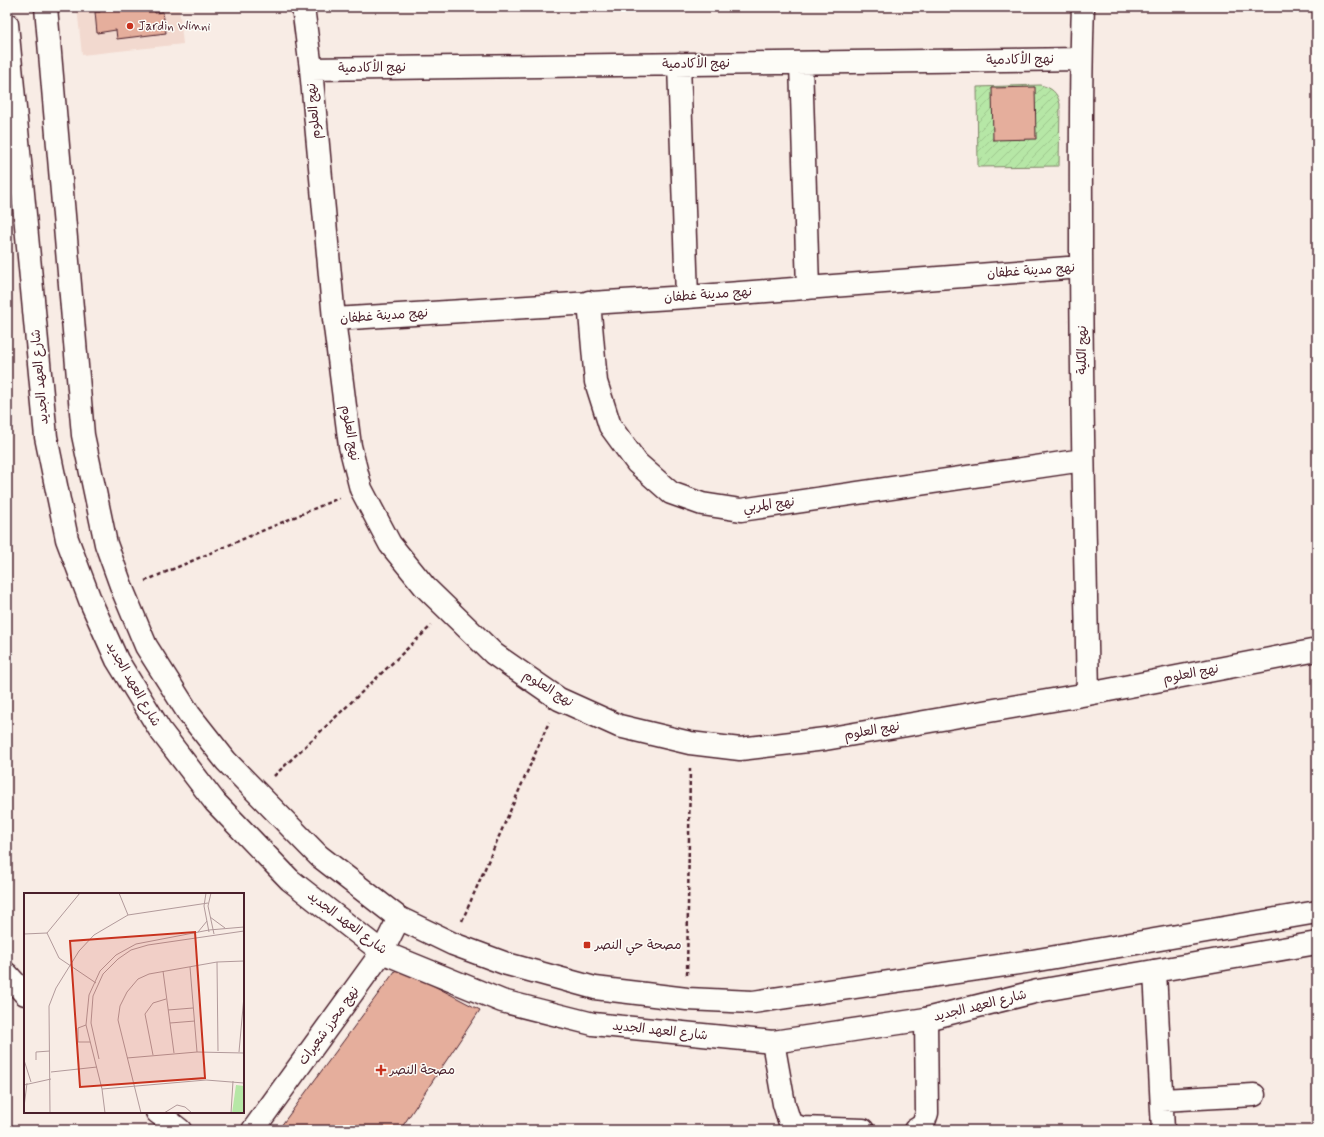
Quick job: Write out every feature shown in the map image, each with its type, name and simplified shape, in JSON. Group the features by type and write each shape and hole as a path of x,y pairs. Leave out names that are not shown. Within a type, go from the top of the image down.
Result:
{"street":[{"path":"46,7 83,435 106,544 123,591 146,646 189,714 226,761 319,856 399,918 453,944 507,964 595,988 687,999 753,1002 1032,960 1317,912"},
{"name":"نهج العلوم","path":"303,7 311,69 334,319 350,446 361,489 390,544 425,587 494,654 559,699 619,726 690,743 740,749 825,739 1088,694 1317,650"},
{"name":"نهج الكلية","path":"1083,7 1081,59 1081,267 1088,694"},
{"name":"شارع العهد الجديد","path":"7,24 46,437 67,539 90,600 117,660 160,730 216,802 290,880 382,952 502,1001 593,1024 773,1042 926,1019 1038,991 1317,943"},
{"name":"نهج الأكادمية","path":"311,69 1081,59"},
{"path":"801,63 808,288"},
{"path":"678,64 688,297"},
{"name":"نهج مدينة غطفان","path":"334,319 688,297 1081,267"},
{"name":"نهج المربي","path":"589,302 596,382 610,426 637,463 671,493 702,504 741,510 1083,460"},
{"name":"نهج محرز شعيرات","path":"254,1130 382,952 399,918"},
{"path":"1155,971 1163,1130"},
{"path":"7,974 24,993"},
{"path":"915,1130 923,1125 927,1113 926,1019"},
{"path":"773,1042 784,1104 790,1123 801,1128 863,1130"},
{"path":"1162,1100 1254,1095"},
{"path":"157,1113 180,1130"}],"path":[{"path":"123,591 361,489"},
{"path":"256,793 448,609"},
{"path":"453,944 559,699"},
{"path":"687,999 690,743"}],"shaded area":[{"name":"Jardin Winni","path":"77,7 179,7 183,44 82,55"}],"green space":[{"path":"1040,85 1053,91 1060,104 1059,166 978,167 977,87"}],"building":[{"path":"99,7 154,7 155,13 163,12 166,33 117,39 116,30 97,33 95,12 100,12"},
{"path":"1035,87 1036,139 993,140 992,88"},
{"name":"مصحة النصر","path":"398,967 480,1010 400,1130 278,1130"}],"place":[{"name":"Jardin Winni","path":"130,26"},
{"name":"مصحة حي النصر","path":"587,945"},
{"name":"مصحة النصر","path":"381,1070"}]}
